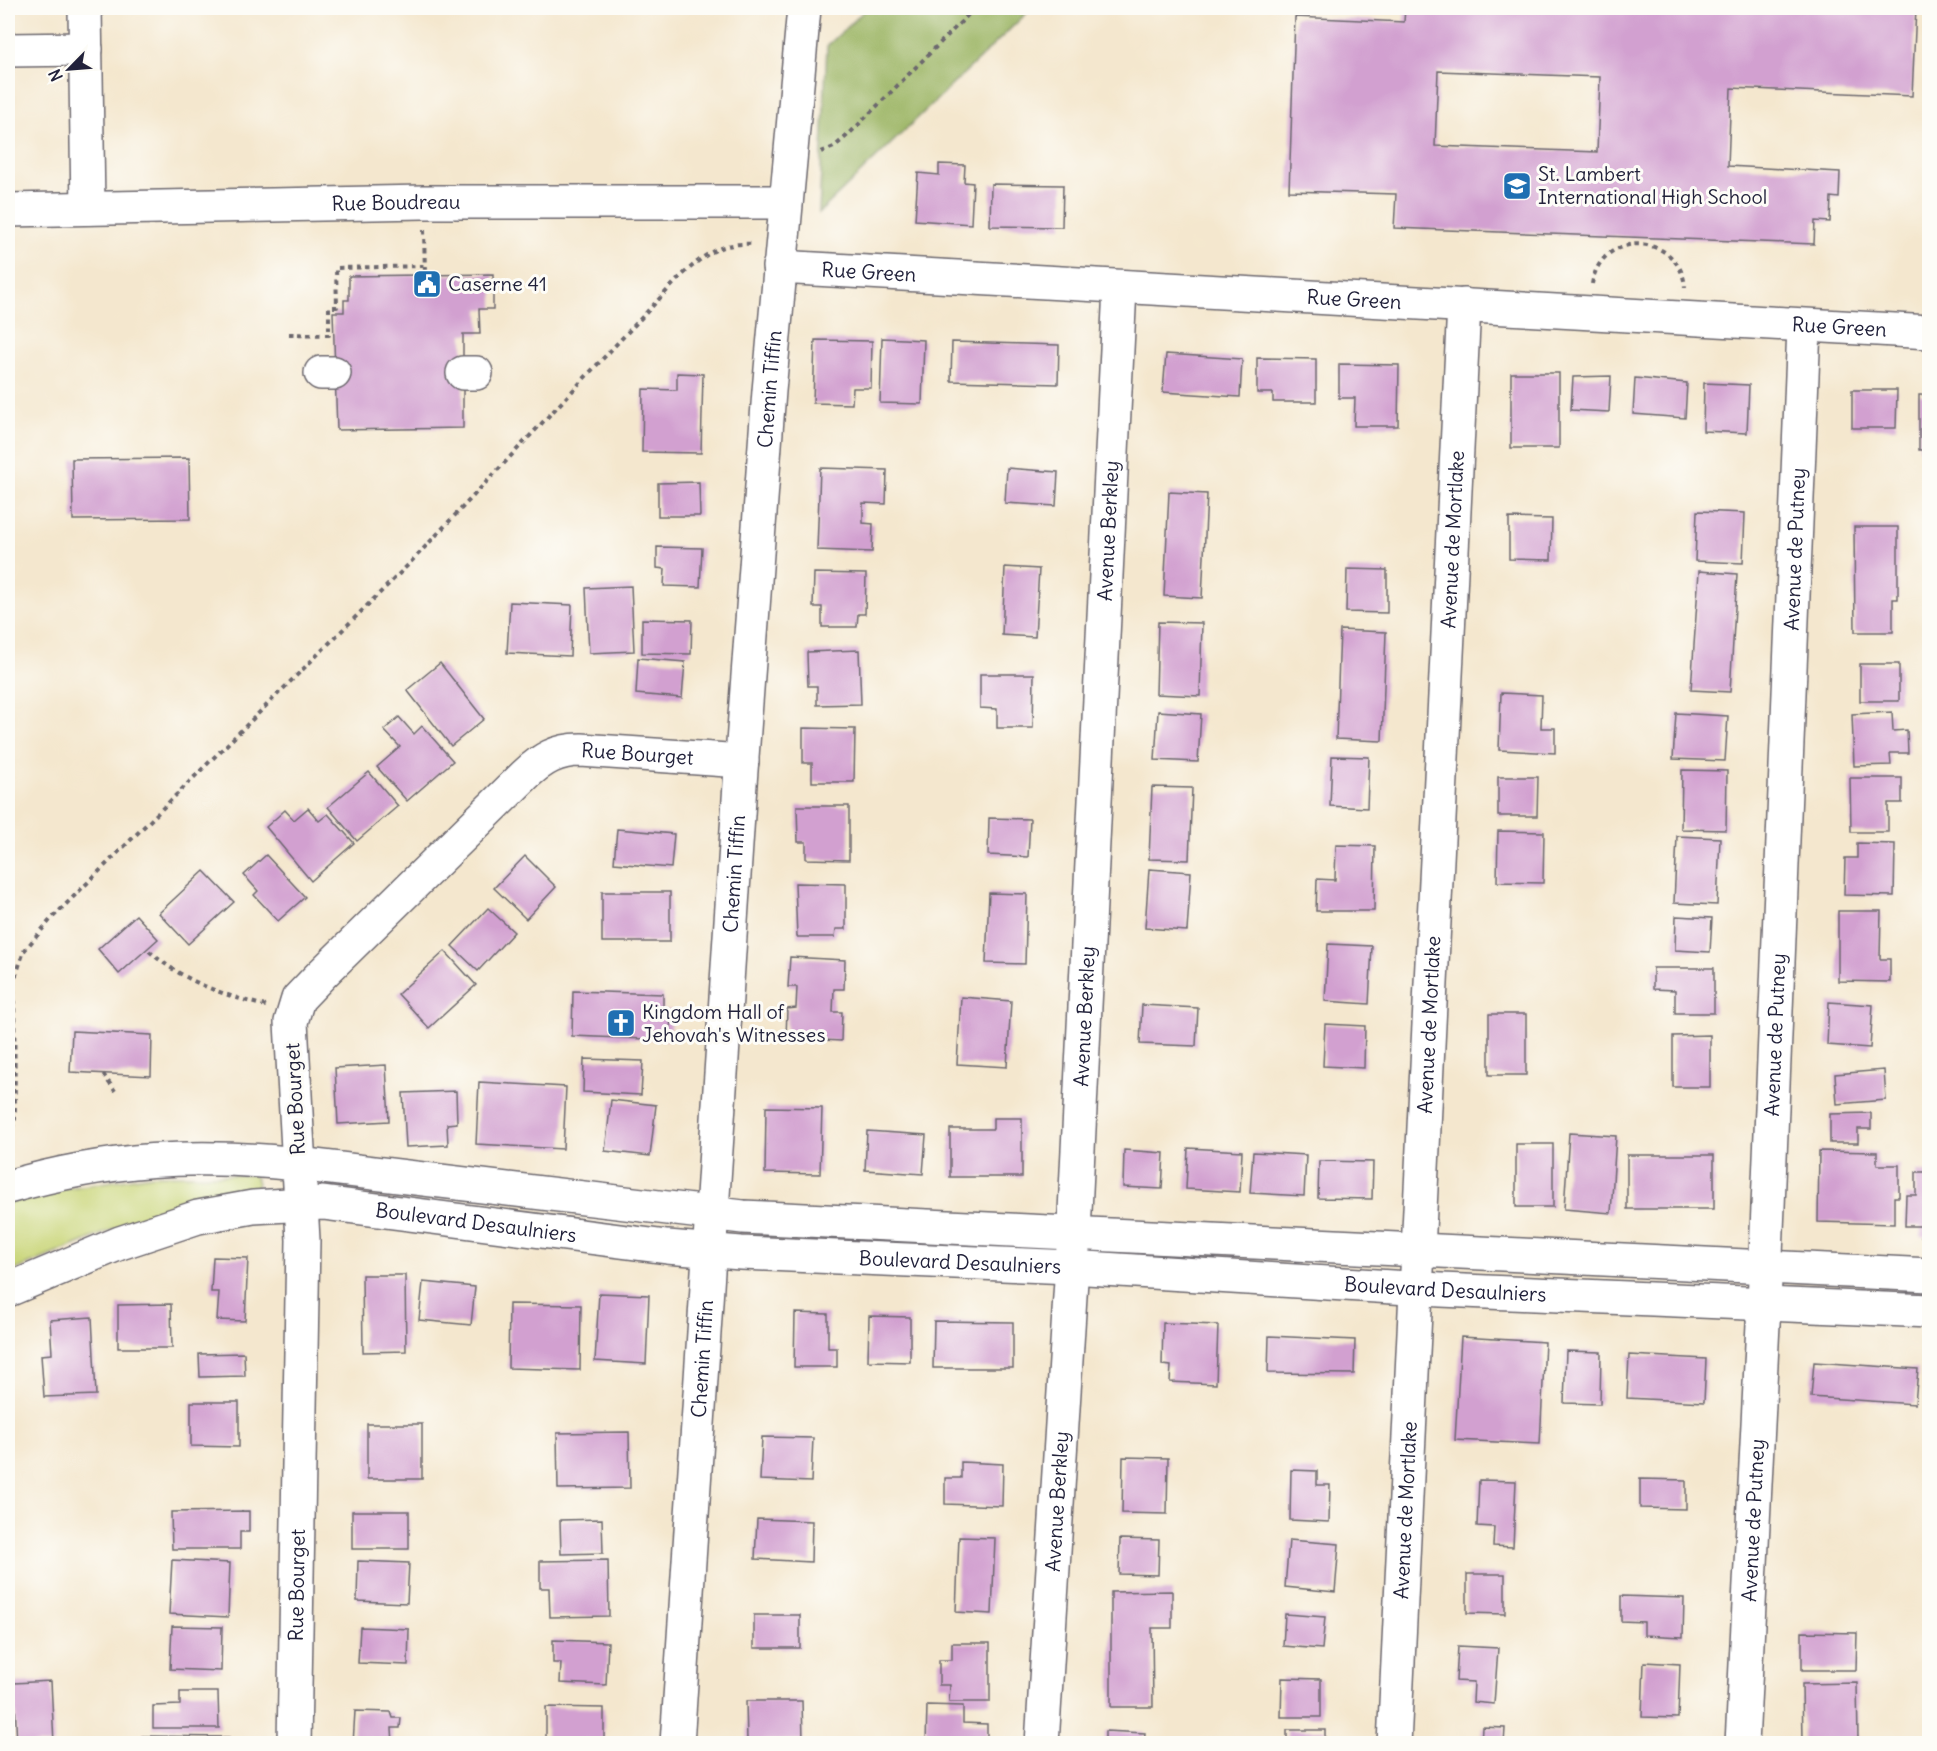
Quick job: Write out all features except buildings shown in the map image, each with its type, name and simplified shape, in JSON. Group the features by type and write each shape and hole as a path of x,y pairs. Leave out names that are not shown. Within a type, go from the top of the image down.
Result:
{"street":[{"path":"85,8 88,208"},
{"name":"Chemin Tiffin","path":"677,1743 742,762 779,267 804,8"},
{"path":"8,50 86,49"},
{"name":"Rue Boudreau","path":"8,210 435,202 786,202"},
{"name":"Rue Green","path":"779,267 1804,327 1929,332"},
{"name":"Avenue Berkley","path":"1042,1743 1074,1232 1120,288"},
{"name":"Avenue de Mortlake","path":"1394,1743 1420,1250 1464,306"},
{"name":"Avenue de Putney","path":"1742,1743 1764,1304 1804,327"},
{"name":"Rue Bourget","path":"294,1743 303,1240 292,1014 303,993 525,775 547,757 563,751 581,750 742,762"},
{"name":"Boulevard Desaulniers","path":"8,1187 97,1165 161,1159 224,1158 298,1164 712,1214 1929,1275"},
{"name":"Boulevard Desaulniers","path":"8,1290 171,1224 222,1212 301,1203 344,1205 711,1250 1071,1268 1417,1289 1929,1311"}],"path":[{"path":"819,152 834,147 849,134 975,8"},
{"path":"424,229 425,274"},
{"path":"1642,238 1643,245"},
{"path":"8,1137 15,1122 16,973 24,951 51,919 408,565 678,279 699,259 719,247 751,244"},
{"path":"1591,291 1594,270 1605,255 1617,247 1643,245 1653,246 1670,257 1685,278 1686,295"},
{"path":"289,334 328,335 329,308 336,307 336,268 424,266"},
{"path":"149,951 175,971 205,988 292,1014"},
{"path":"8,970 16,973"},
{"path":"104,1074 115,1091"}],"green space":[{"path":"867,8 1032,8 819,213 827,46"},
{"path":"153,1175 254,1175 258,1183 254,1191 131,1222 8,1273 8,1203 49,1191"}],"place":[{"name":"St. Lambert International High School","path":"1517,186"},
{"name":"Caserne 41","path":"427,284"},
{"name":"Kingdom Hall of Jehovah's Witnesses","path":"621,1023"}]}
